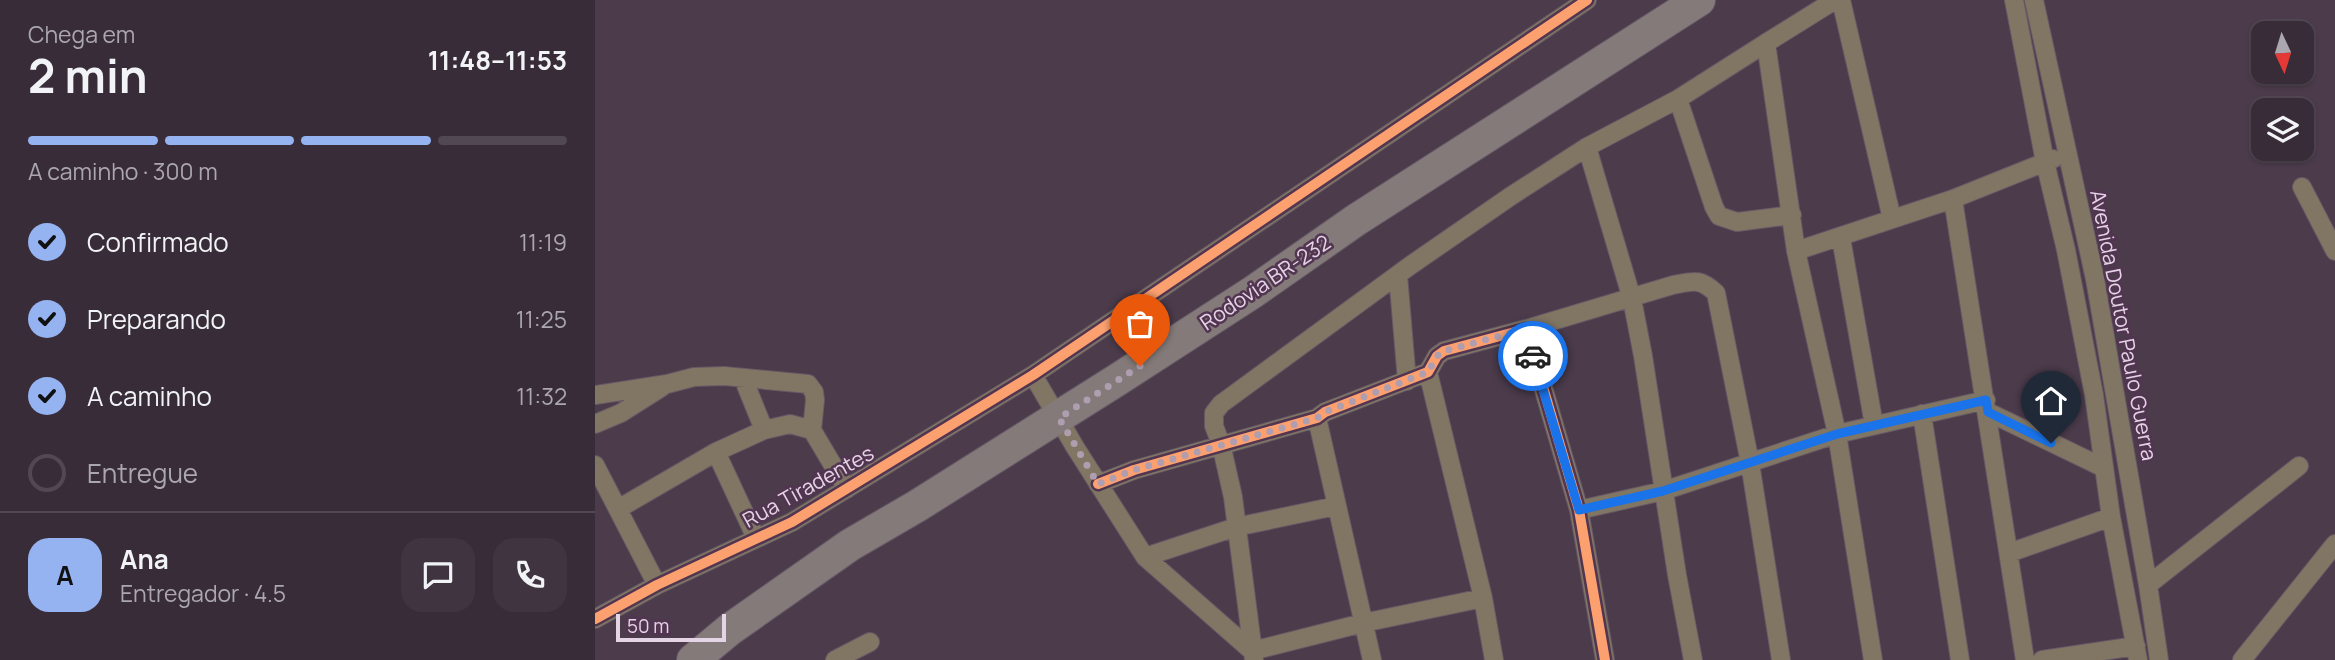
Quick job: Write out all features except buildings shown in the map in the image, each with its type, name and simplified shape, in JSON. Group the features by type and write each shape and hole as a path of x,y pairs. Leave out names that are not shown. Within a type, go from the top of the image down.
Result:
{"highway":[{"name":"Rodovia BR-232","path":"693,660 729,631 850,545 1059,418 1252,292 1356,220 1699,0"}],"street":[{"name":"Rua Tiradentes","path":"595,619 657,585 792,522 1033,375 1587,0"},
{"path":"1253,655 1233,497 1215,426 1214,414 1221,404 1511,196 1587,147 1678,99 1835,0"},
{"path":"1841,0 1892,219"},
{"name":"Avenida Doutor Paulo Guerra","path":"2014,0 2045,162 2066,250 2137,653"},
{"name":"Avenida Doutor Paulo Guerra","path":"2034,0 2103,321 2159,660"},
{"path":"1766,43 1797,251 1837,434 1873,660"},
{"path":"1678,99 1719,216 1737,222 1791,215"},
{"path":"1587,147 1632,299 1693,660"},
{"path":"1797,251 1953,199 2067,155"},
{"path":"2302,187 2335,251"},
{"path":"1953,199 2025,660"},
{"path":"1841,238 1874,425"},
{"path":"1398,275 1407,381"},
{"path":"1098,484 1134,470 1317,418 1325,412 1428,372 1437,356 1444,351 1696,281 1706,284 1716,293 1750,463 1781,660"},
{"path":"2080,325 2103,321"},
{"path":"1526,329 1579,510 1605,660"},
{"path":"1428,372 1483,598 1494,660"},
{"path":"1033,375 1145,557 1253,655"},
{"path":"595,395 694,377 724,376 808,384 814,392 815,400 812,430 847,489"},
{"path":"743,379 764,430"},
{"path":"595,424 621,412 667,384"},
{"path":"1579,510 1663,491 1837,434 1922,414 1987,406 2104,468"},
{"path":"1922,414 1960,660"},
{"path":"1317,418 1372,660"},
{"path":"618,509 716,452 764,430 790,424 812,430"},
{"path":"716,452 756,538"},
{"path":"595,465 657,585"},
{"path":"2148,585 2299,466"},
{"path":"1145,557 1236,527 1336,506"},
{"path":"2009,554 2111,517"},
{"path":"2242,660 2335,544"},
{"path":"1253,655 1363,623 1483,598"},
{"path":"835,660 870,642"},
{"path":"2042,660 2137,653"}],"cycle path":[{"path":"595,619 657,585 792,522 1033,375 1587,0"},
{"path":"1098,484 1134,470 1317,418 1325,412 1428,372 1437,356 1444,351 1526,329 1579,510 1605,660"}],"way so far":[{"path":"1140,366 1059,418 1098,484 1134,470 1317,418 1325,412 1428,372 1437,356 1444,351 1477,341 1526,329 1533,356"}],"route":[{"path":"1533,356 1579,510 1663,491 1837,434 1986,400 1988,412 2051,443"}]}
